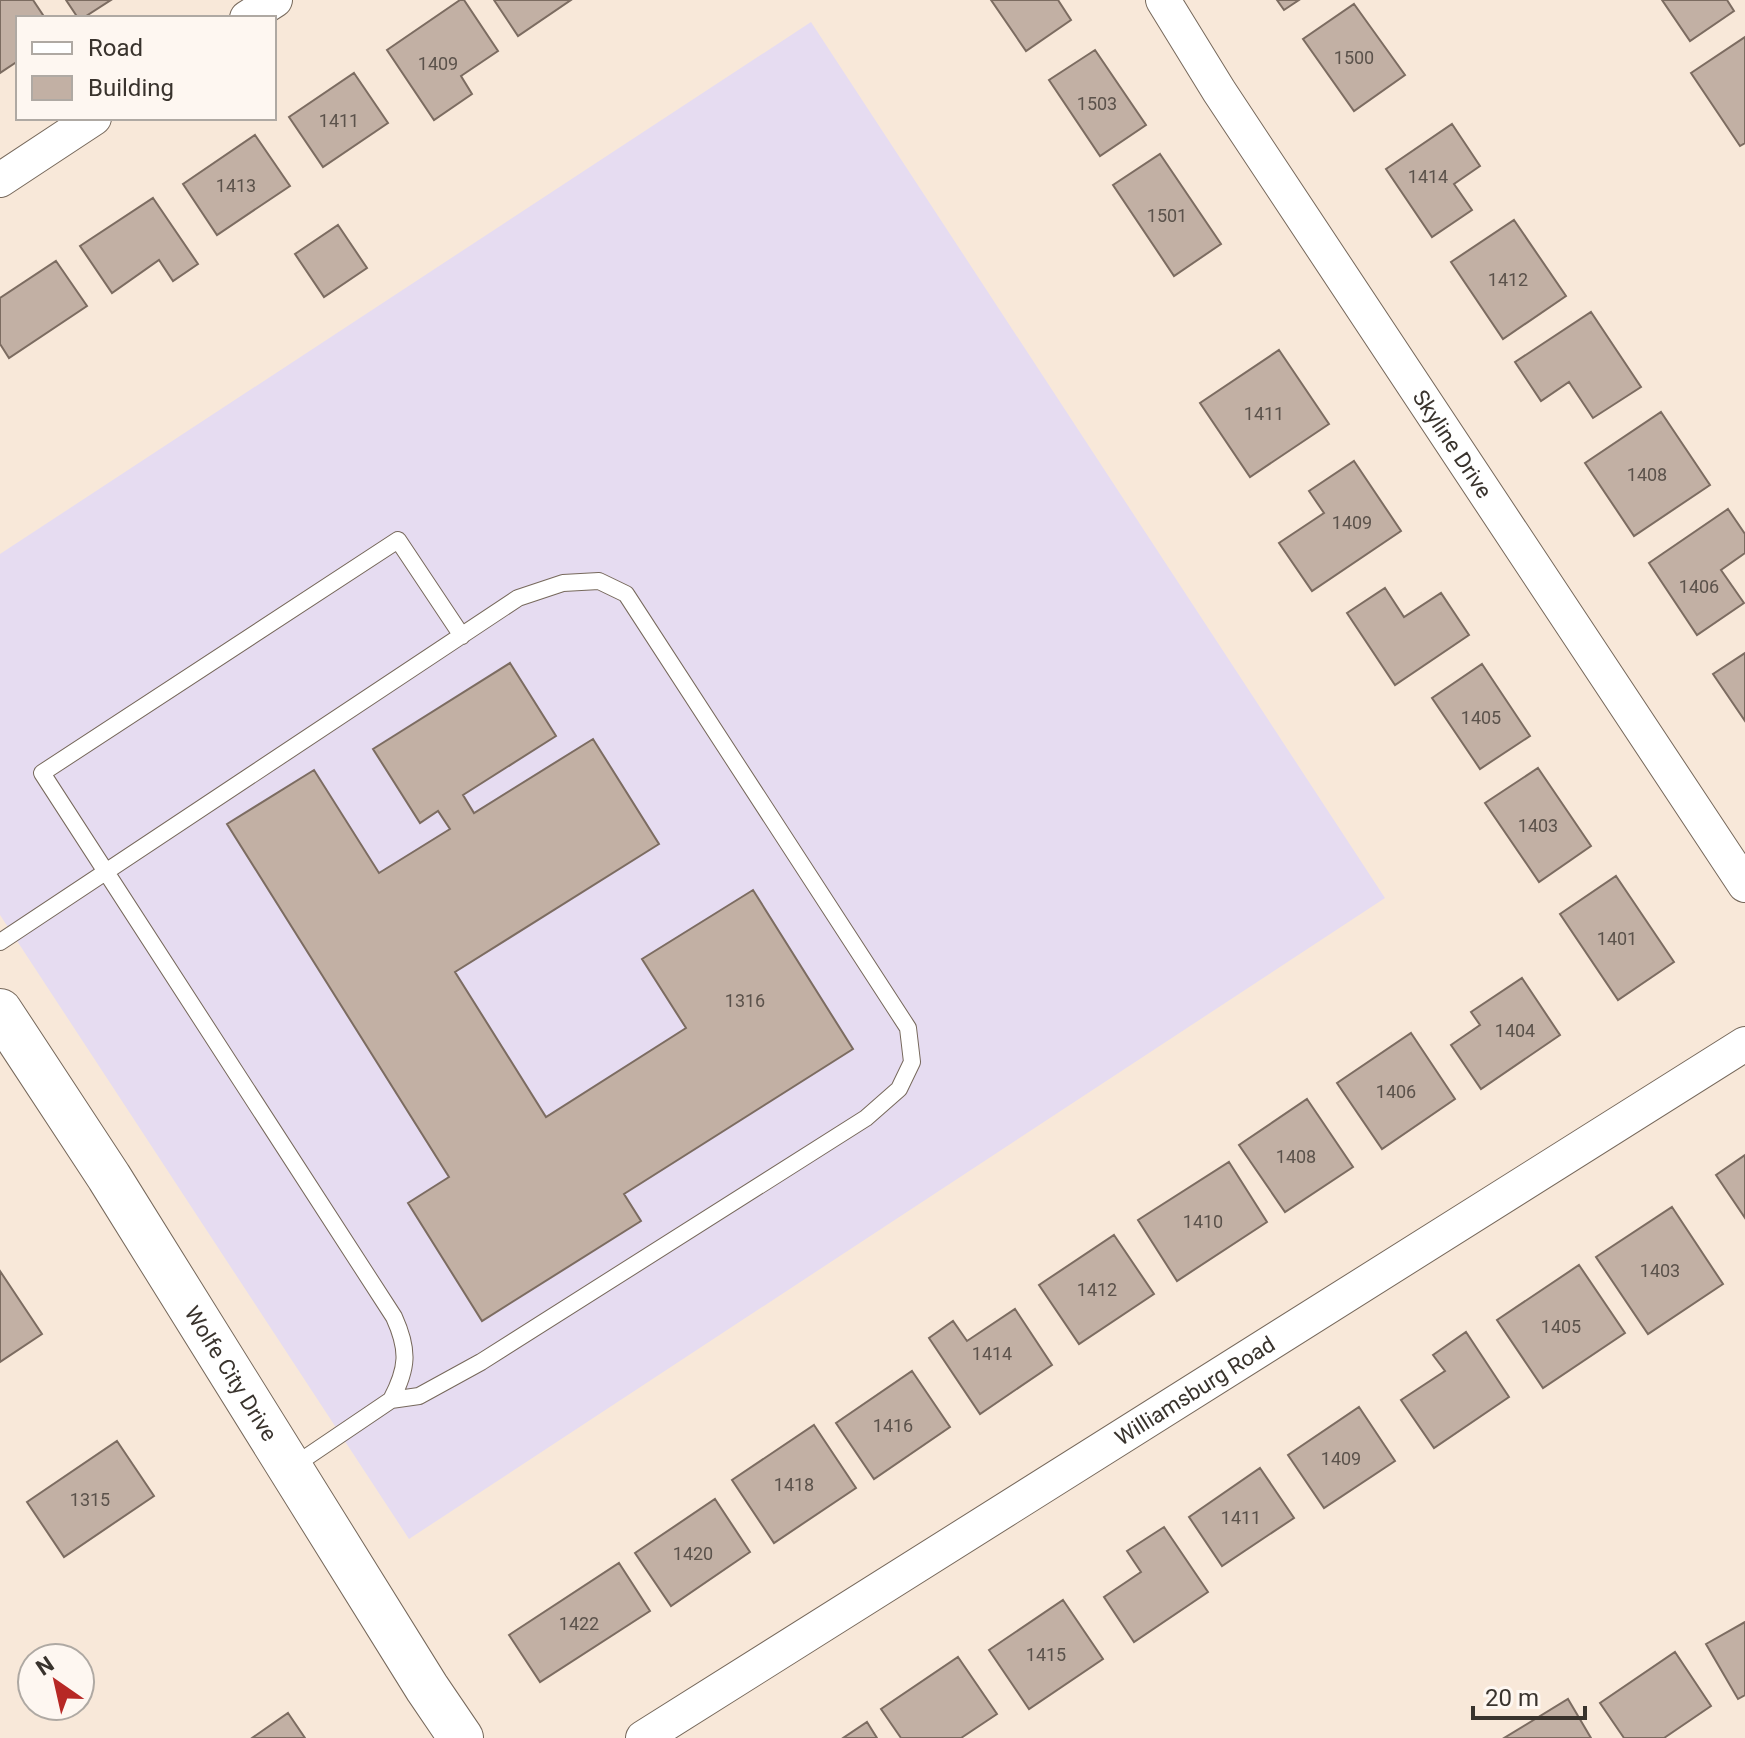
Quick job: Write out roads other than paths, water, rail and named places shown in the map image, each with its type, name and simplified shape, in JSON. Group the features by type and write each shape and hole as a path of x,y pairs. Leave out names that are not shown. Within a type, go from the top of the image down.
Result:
{"main road":[{"name":"Wolfe City Drive","path":"0,1011 117,1191 461,1738"}],"street":[{"path":"250,16 275,0"},
{"name":"Skyline Drive","path":"1163,0 1219,91 1745,885"},
{"path":"0,180 91,120"},
{"name":"Williamsburg Road","path":"643,1738 1745,1044"}],"lane":[{"path":"391,1400 402,1380 406,1359 403,1337 394,1317 42,773 398,540 462,636"},
{"path":"0,942 518,598 563,583 599,581 626,594 908,1028 912,1062 899,1089 866,1118 481,1362 419,1396 391,1400 290,1468"}]}
